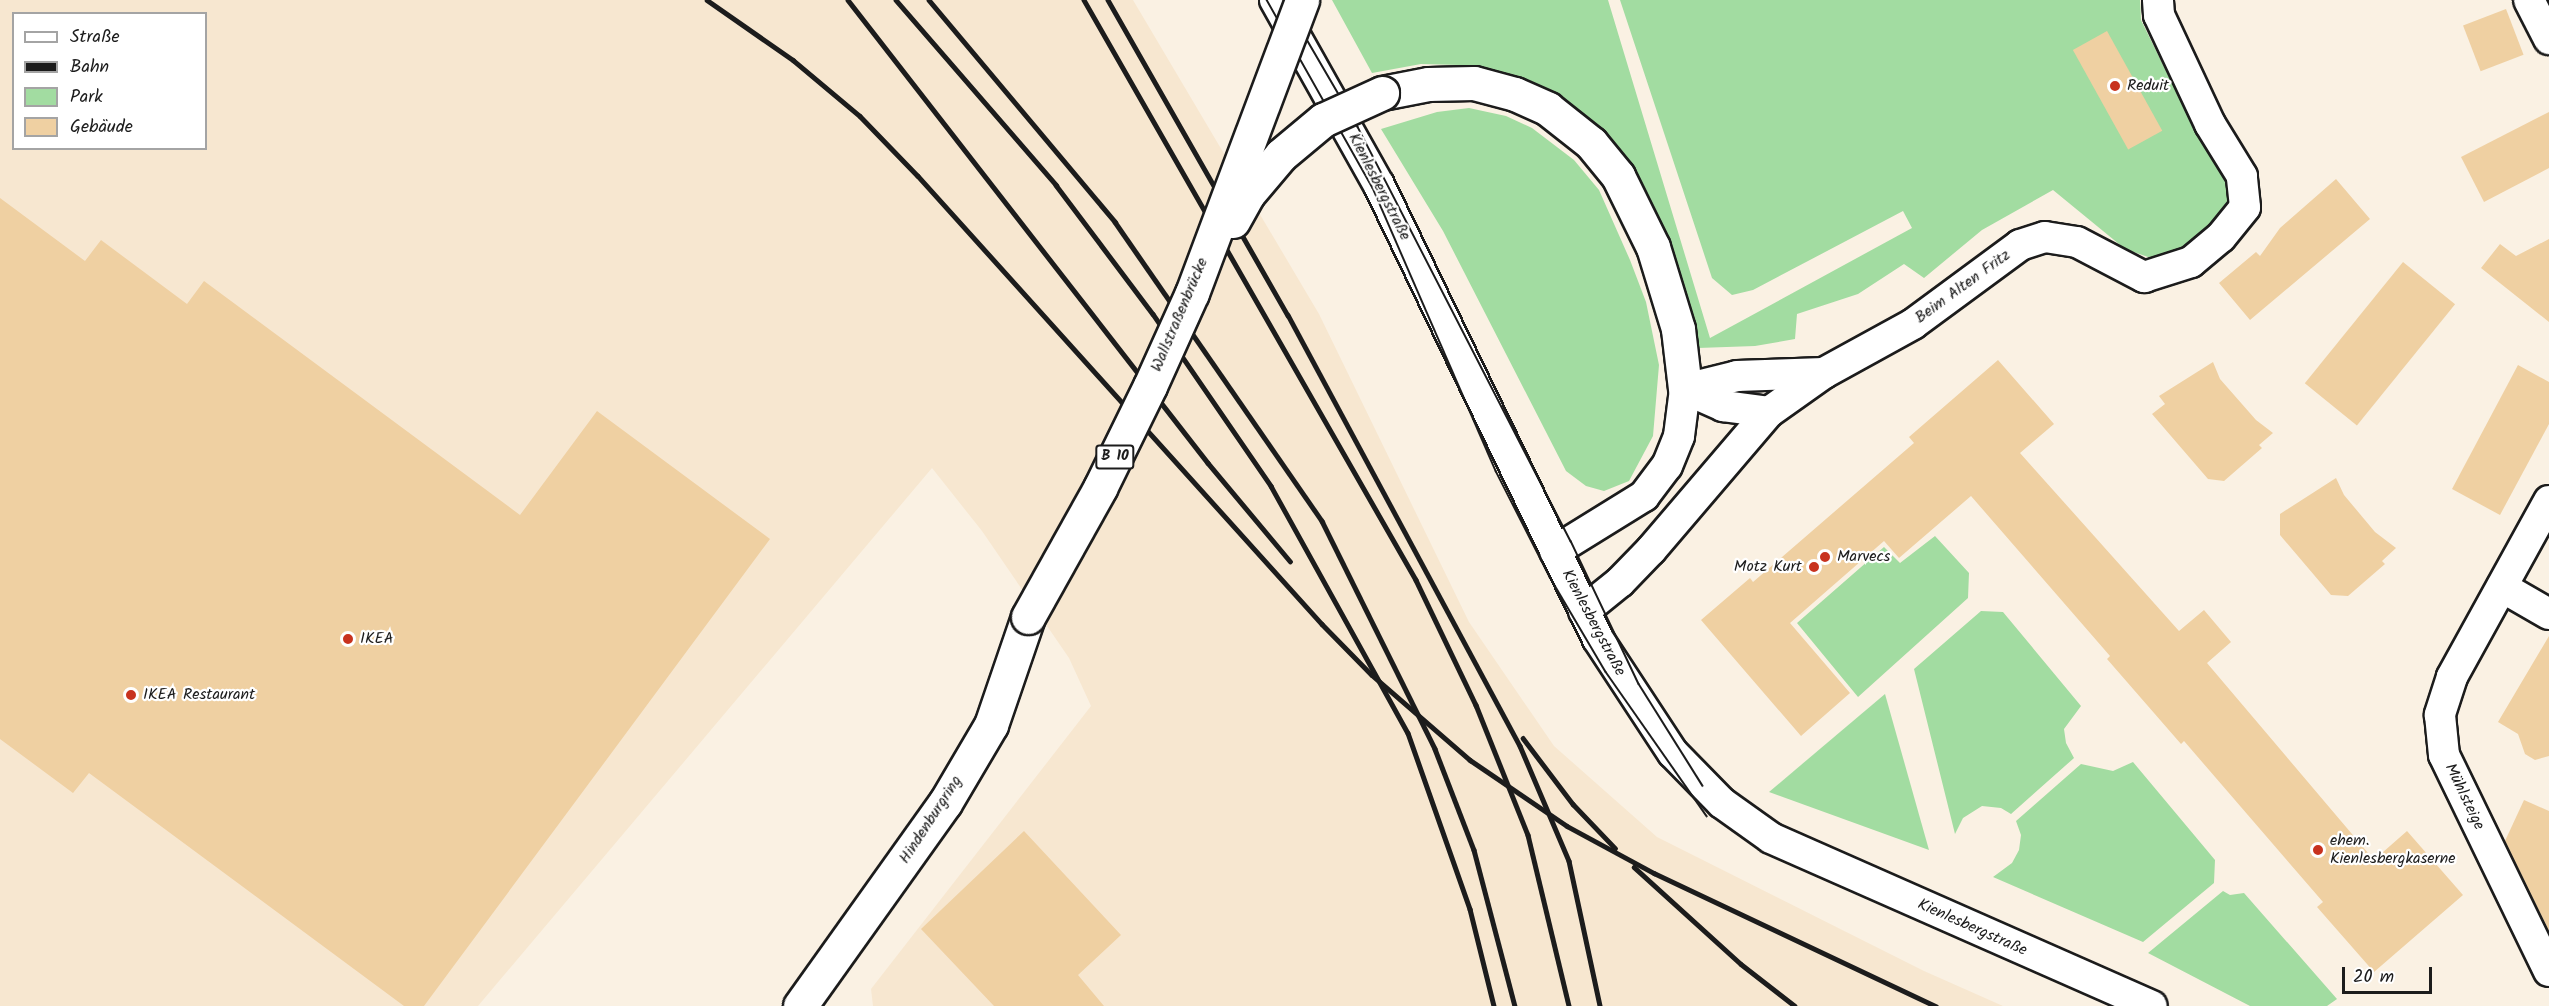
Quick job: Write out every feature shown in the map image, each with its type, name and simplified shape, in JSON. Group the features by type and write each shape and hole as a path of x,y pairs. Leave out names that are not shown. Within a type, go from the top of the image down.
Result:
{"highway":[{"name":"Wallstraßenbrücke","path":"1028,616 1100,488 1192,292 1302,0"},
{"path":"1192,292 1248,194 1281,155 1323,120 1382,93 1428,84 1474,83 1515,94 1548,109 1591,143 1618,176 1653,247 1678,329 1685,389"},
{"name":"Hindenburgring","path":"801,1006 945,802 992,725 1028,616"}],"street":[{"name":"Kienlesbergstraße","path":"1275,0 1379,185 1584,611 1622,677 1673,753 1738,816 1805,855 2152,1006"},
{"name":"Beim Alten Fritz","path":"1584,611 1620,582 1651,550 1769,412 1824,373 1912,324 2020,245 2045,237 2077,242 2144,277 2191,262 2221,237 2244,207 2242,176 2206,114 2158,15 2158,0"},
{"path":"2529,0 2549,39"},
{"name":"Beim Alten Fritz","path":"1685,389 1737,376 1824,373"},
{"path":"1555,551 1644,496 1667,466 1679,436 1685,389 1723,406 1769,412"},
{"name":"Mühlsteige","path":"2549,501 2452,677 2440,716 2444,755 2549,972"},
{"path":"2502,587 2549,615"}],"shaded area":[{"path":"0,0 1133,0 1319,314 1469,622 1554,746 1657,837 1924,971 2003,1006 873,1006 871,989 1091,706 1069,658 982,531 932,468 478,1006 0,1006"}],"green space":[{"path":"1332,0 1608,0 1710,338 1912,228 1903,211 1753,290 1732,295 1712,278 1620,0 2140,0 2141,20 2194,128 2228,176 2229,203 2209,227 2179,251 2162,257 2148,257 2125,249 2053,190 1982,230 1924,278 1904,264 1858,294 1797,314 1795,339 1755,346 1698,348 1676,266 1568,105 1530,83 1460,65 1421,64 1372,73"},
{"path":"1469,108 1506,116 1532,128 1574,160 1599,190 1646,302 1659,365 1653,436 1629,481 1604,491 1586,486 1566,471 1443,231 1381,129 1437,112"},
{"path":"1935,536 1969,573 1968,598 1858,697 1797,623 1884,547 1900,563"},
{"path":"1981,611 2003,612 2081,706 2064,729 2066,743 2074,758 2011,814 2001,808 1982,806 1963,818 1955,834 1914,669"},
{"path":"1885,694 1929,850 1769,792"},
{"path":"2133,762 2215,860 2214,883 2143,942 1993,877 2012,863 2019,850 2021,835 2016,821 2081,764 2113,771"},
{"path":"2223,891 2230,895 2244,893 2337,999 2327,1006 2250,1006 2148,953"}],"building":[{"path":"2506,9 2524,55 2481,71 2463,25"},
{"name":"Reduit","path":"2107,31 2162,131 2128,150 2073,50"},
{"path":"2549,112 2549,168 2484,202 2461,157"},
{"path":"2336,179 2370,219 2250,320 2219,283 2256,252 2260,256 2280,228"},
{"name":"IKEA","path":"0,198 85,261 101,240 187,304 204,281 520,515 597,411 770,539 424,1006 404,1006 89,773 73,793 0,739"},
{"path":"2549,239 2549,322 2481,268 2500,244 2516,256"},
{"path":"2403,262 2455,304 2357,425 2305,383"},
{"path":"1998,360 2054,424 2020,453 2179,631 2204,610 2231,642 2207,663 2374,860 2407,831 2463,895 2374,972 2317,907 2323,902 2184,741 2181,744 2107,659 2110,656 1971,496 1899,558 1884,541 1790,623 1850,693 1801,736 1701,620 1750,578 1753,582 1914,443 1909,437"},
{"path":"2213,362 2220,379 2256,420 2273,433 2259,445 2262,448 2224,481 2208,479 2152,414 2165,404 2159,396"},
{"path":"2518,365 2549,382 2549,424 2500,515 2452,489"},
{"path":"2336,478 2344,495 2375,532 2396,548 2382,561 2385,564 2348,596 2331,595 2280,535 2280,514"},
{"path":"2549,636 2549,756 2535,760 2525,754 2518,734 2498,722"},
{"path":"2524,800 2549,811 2549,931 2505,841"},
{"path":"1024,831 1121,935 1078,975 1104,1006 994,1006 921,929"}],"tram line":[{"path":"1267,0 1373,188 1496,471 1550,577 1606,672 1707,816"},
{"path":"1284,0 1358,127 1571,541 1639,684 1703,786"}],"railway":[{"path":"707,0 793,60 860,116 918,176 1322,624 1372,675 1470,760 1567,826 1654,873 1936,1006"},
{"path":"848,0 1208,463 1290,561"},
{"path":"896,0 1056,185 1153,314 1271,486 1408,733 1470,909 1494,1006"},
{"path":"929,0 1115,222 1322,521 1435,749 1474,850 1515,1006"},
{"path":"1084,0 1416,580 1476,705 1528,835 1569,1006"},
{"path":"1108,0 1288,315 1520,746 1569,861 1600,1006"},
{"path":"1523,738 1573,804 1615,848"},
{"path":"1634,867 1741,964 1795,1006"}],"place":[{"name":"Reduit","path":"2115,86"},
{"name":"Marvecs","path":"1825,557"},
{"name":"Motz Kurt","path":"1814,567"},
{"name":"IKEA","path":"348,639"},
{"name":"IKEA Restaurant","path":"131,695"},
{"name":"ehem. Kienlesbergkaserne","path":"2318,850"}]}
